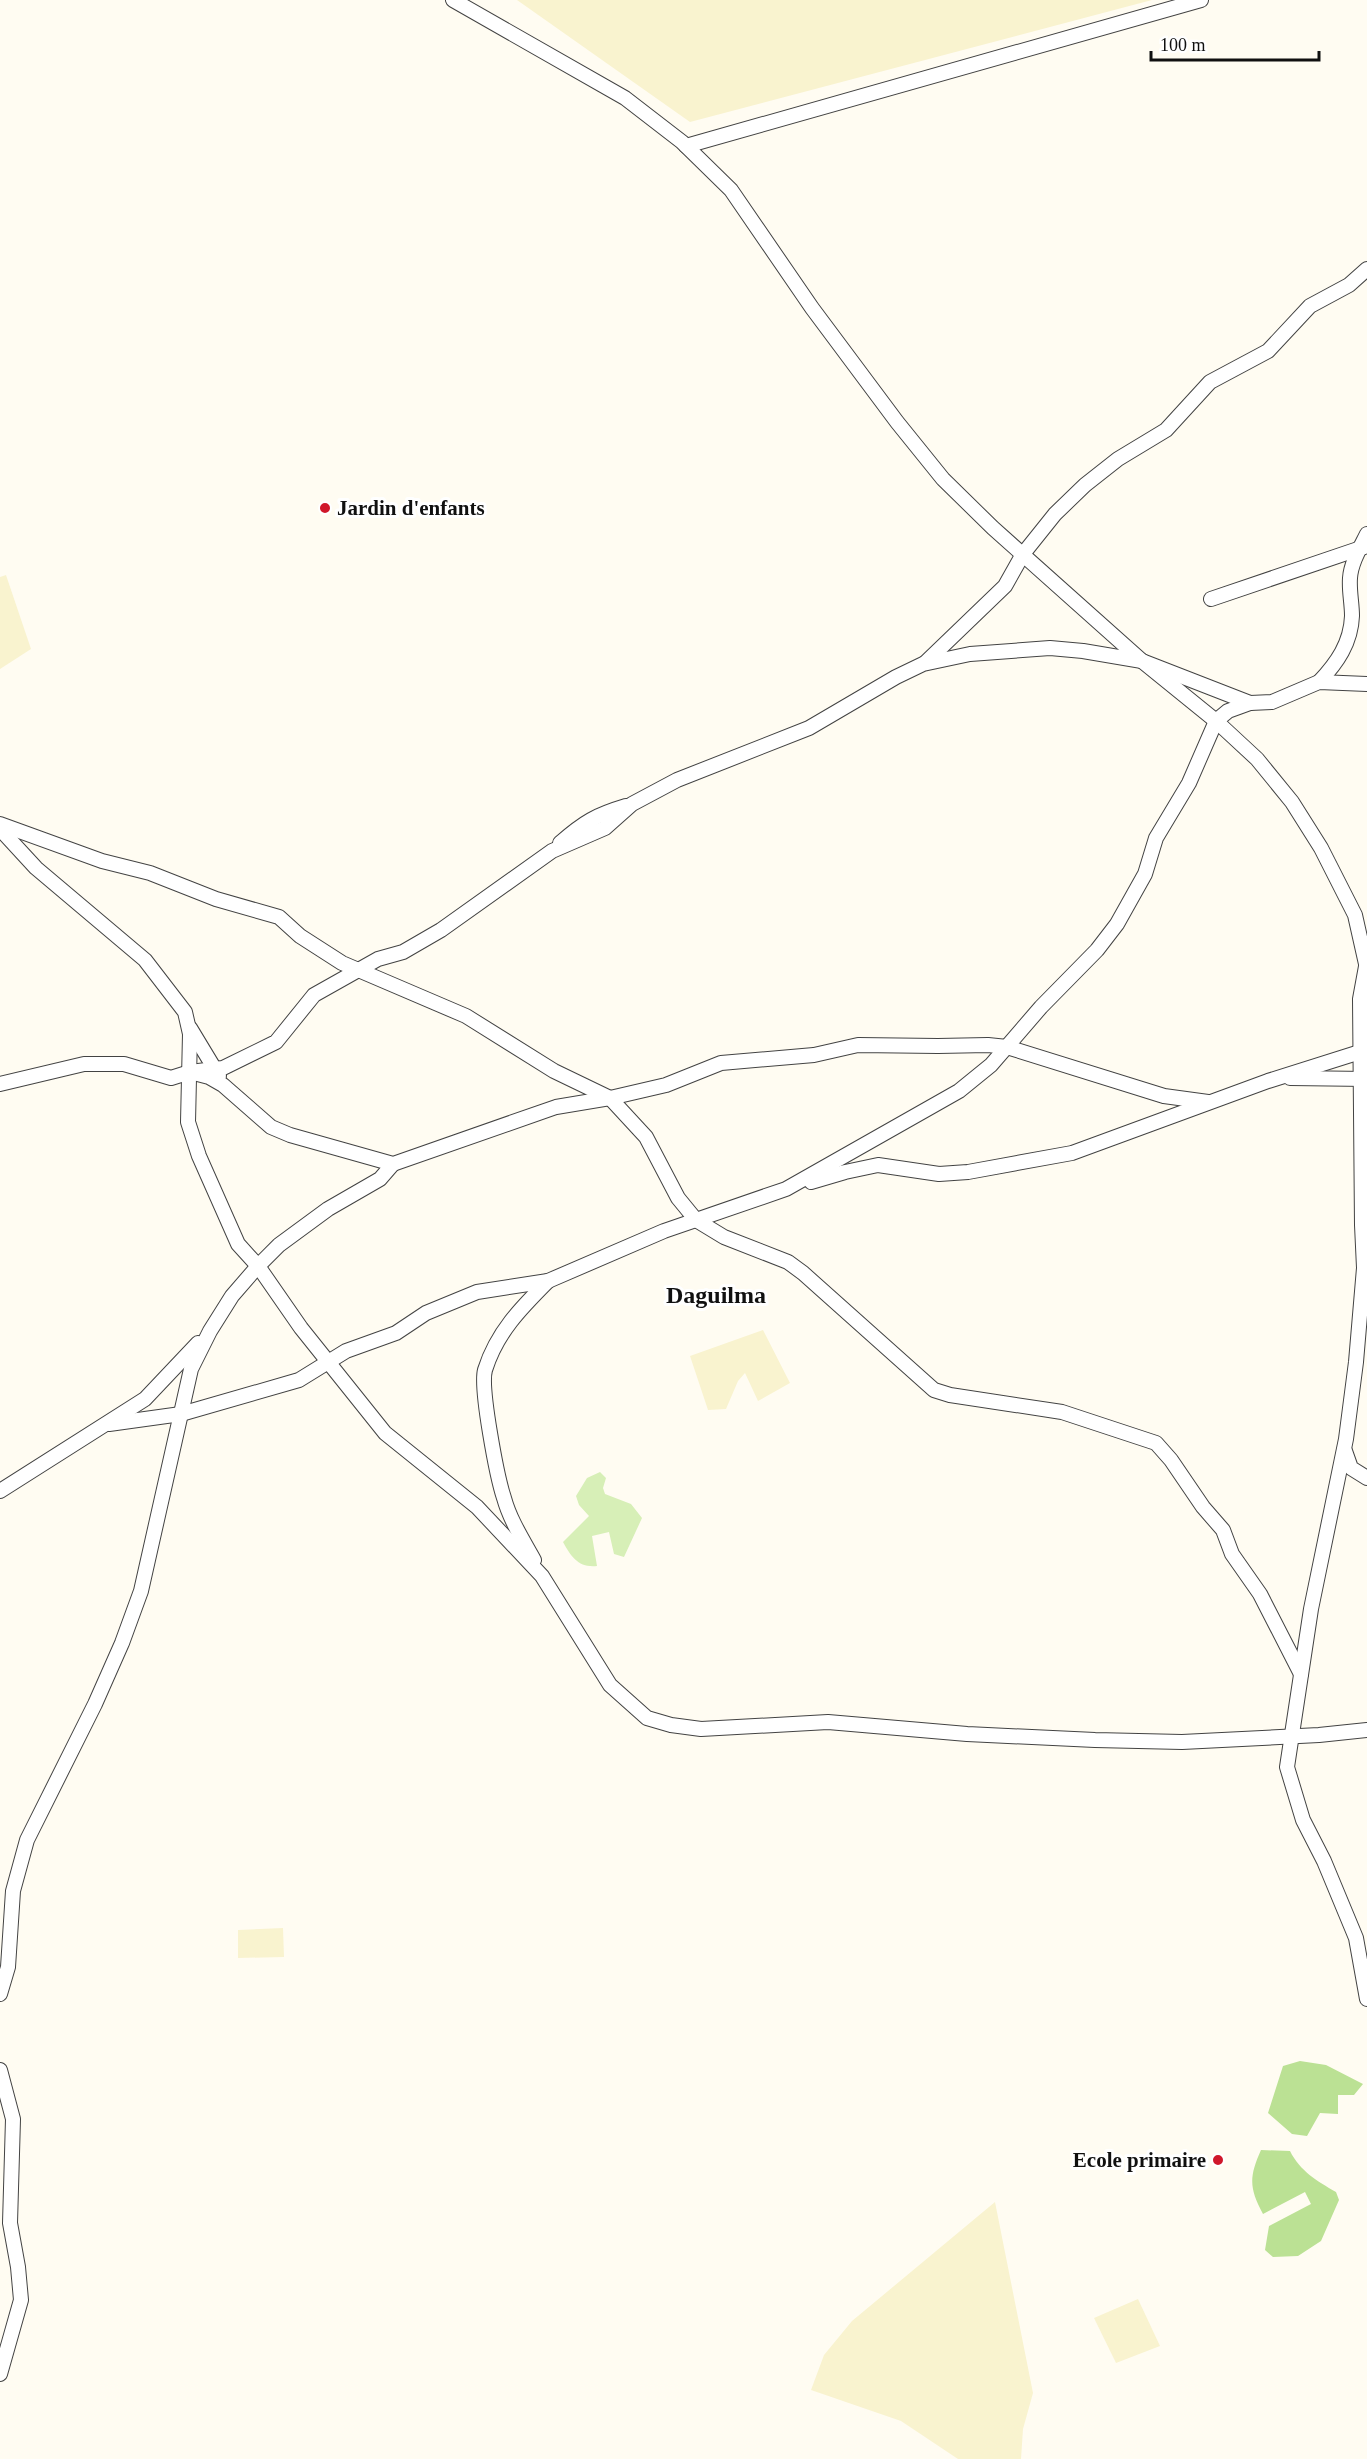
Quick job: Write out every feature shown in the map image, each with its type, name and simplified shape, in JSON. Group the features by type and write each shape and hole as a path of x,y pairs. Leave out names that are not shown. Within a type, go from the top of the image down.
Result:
{"street":[{"path":"453,0 625,98 686,146 731,190 812,308 897,422 943,479 1142,661 1216,721 1257,759 1292,802 1322,848 1355,915 1367,962 1360,999 1360,1052 1364,1079 1364,1268 1356,1362 1344,1449 1311,1609 1287,1767 1303,1820 1324,1861 1356,1938 1367,1999"},
{"path":"686,146 1201,0"},
{"path":"923,664 1005,586 1023,554 1055,514 1085,485 1118,459 1166,430 1210,382 1268,351 1310,306 1348,285 1367,269"},
{"path":"786,1189 959,1091 991,1065 1041,1006 1097,950 1118,924 1145,874 1156,838 1189,783 1216,721 1228,711 1250,703 1272,702 1319,682 1338,661 1348,638 1352,617 1350,577 1367,534"},
{"path":"1211,599 1363,548"},
{"path":"0,1084 84,1064 124,1064 171,1078 189,1072 223,1068 276,1042 314,995 378,959 404,952 441,930 552,851 605,828 632,804 677,780 809,728 896,677 923,664 970,654 1050,648 1083,651 1142,661 1250,703"},
{"path":"1319,682 1367,684"},
{"path":"0,826 102,861 150,873 216,899 279,917 300,936 358,971 461,1013 554,1071 610,1098 646,1137 678,1198 696,1220 724,1237 788,1262 934,1390 950,1395 1062,1412 1155,1443 1171,1460 1203,1507 1223,1530 1232,1554 1260,1594 1301,1674"},
{"path":"0,826 36,868 145,960 185,1012 188,1023 188,1122 199,1156 238,1244 258,1266 301,1328 385,1433 477,1508 542,1576"},
{"path":"188,1023 214,1069 231,1092"},
{"path":"0,1994 8,1967 13,1891 27,1840 95,1704 122,1643 141,1591 191,1369 210,1331 232,1296 279,1245 328,1209 380,1179 393,1164 556,1107 666,1085 721,1063 814,1055 858,1045 988,1044 1007,1047 1164,1096 1208,1102"},
{"path":"109,1424 181,1414 299,1380 346,1351 396,1333 426,1313 477,1292 548,1281 616,1250 786,1189 846,1172 878,1166 939,1174 968,1172 1072,1153 1279,1077 1360,1052"},
{"path":"189,1072 209,1077 223,1084 271,1127 290,1135 393,1164"},
{"path":"1279,1077 1364,1079"},
{"path":"548,1281 511,1318 492,1352 484,1373 484,1394 504,1497 513,1521 542,1576 610,1685 647,1718 671,1725 701,1729 828,1722 967,1734 1182,1742 1367,1730"},
{"path":"0,1491 109,1424 145,1399 210,1331"},
{"path":"1344,1449 1351,1468 1367,1478"},
{"path":"0,2070 13,2119 10,2223 21,2300 0,2374"}],"shaded area":[{"path":"517,0 1152,0 690,122"},
{"path":"6,575 31,649 0,669 0,577"},
{"path":"763,1330 790,1383 758,1401 745,1373 738,1381 726,1409 708,1410 690,1356"},
{"path":"283,1928 284,1957 238,1958 238,1930"},
{"path":"995,2202 1033,2393 1023,2429 1021,2459 958,2459 901,2421 811,2390 824,2355 852,2321"},
{"path":"1138,2299 1160,2346 1116,2363 1094,2318"}],"green space":[{"path":"600,1472 606,1478 603,1488 605,1494 631,1504 642,1518 624,1557 614,1554 609,1532 592,1536 597,1566 591,1566 576,1560 563,1542 589,1516 579,1505 576,1496 587,1478"},
{"path":"1300,2061 1326,2065 1363,2084 1354,2095 1338,2095 1338,2114 1320,2113 1307,2136 1292,2134 1268,2113 1283,2066"},
{"path":"1261,2150 1290,2151 1304,2170 1336,2192 1339,2200 1321,2241 1298,2256 1273,2257 1265,2250 1269,2226 1311,2204 1305,2192 1263,2214 1255,2197 1252,2182 1254,2168"}],"place":[{"name":"Jardin d'enfants","path":"325,508"},
{"name":"Ecole primaire","path":"1218,2160"}],"district":[{"name":"Daguilma","path":"716,1295"}]}
